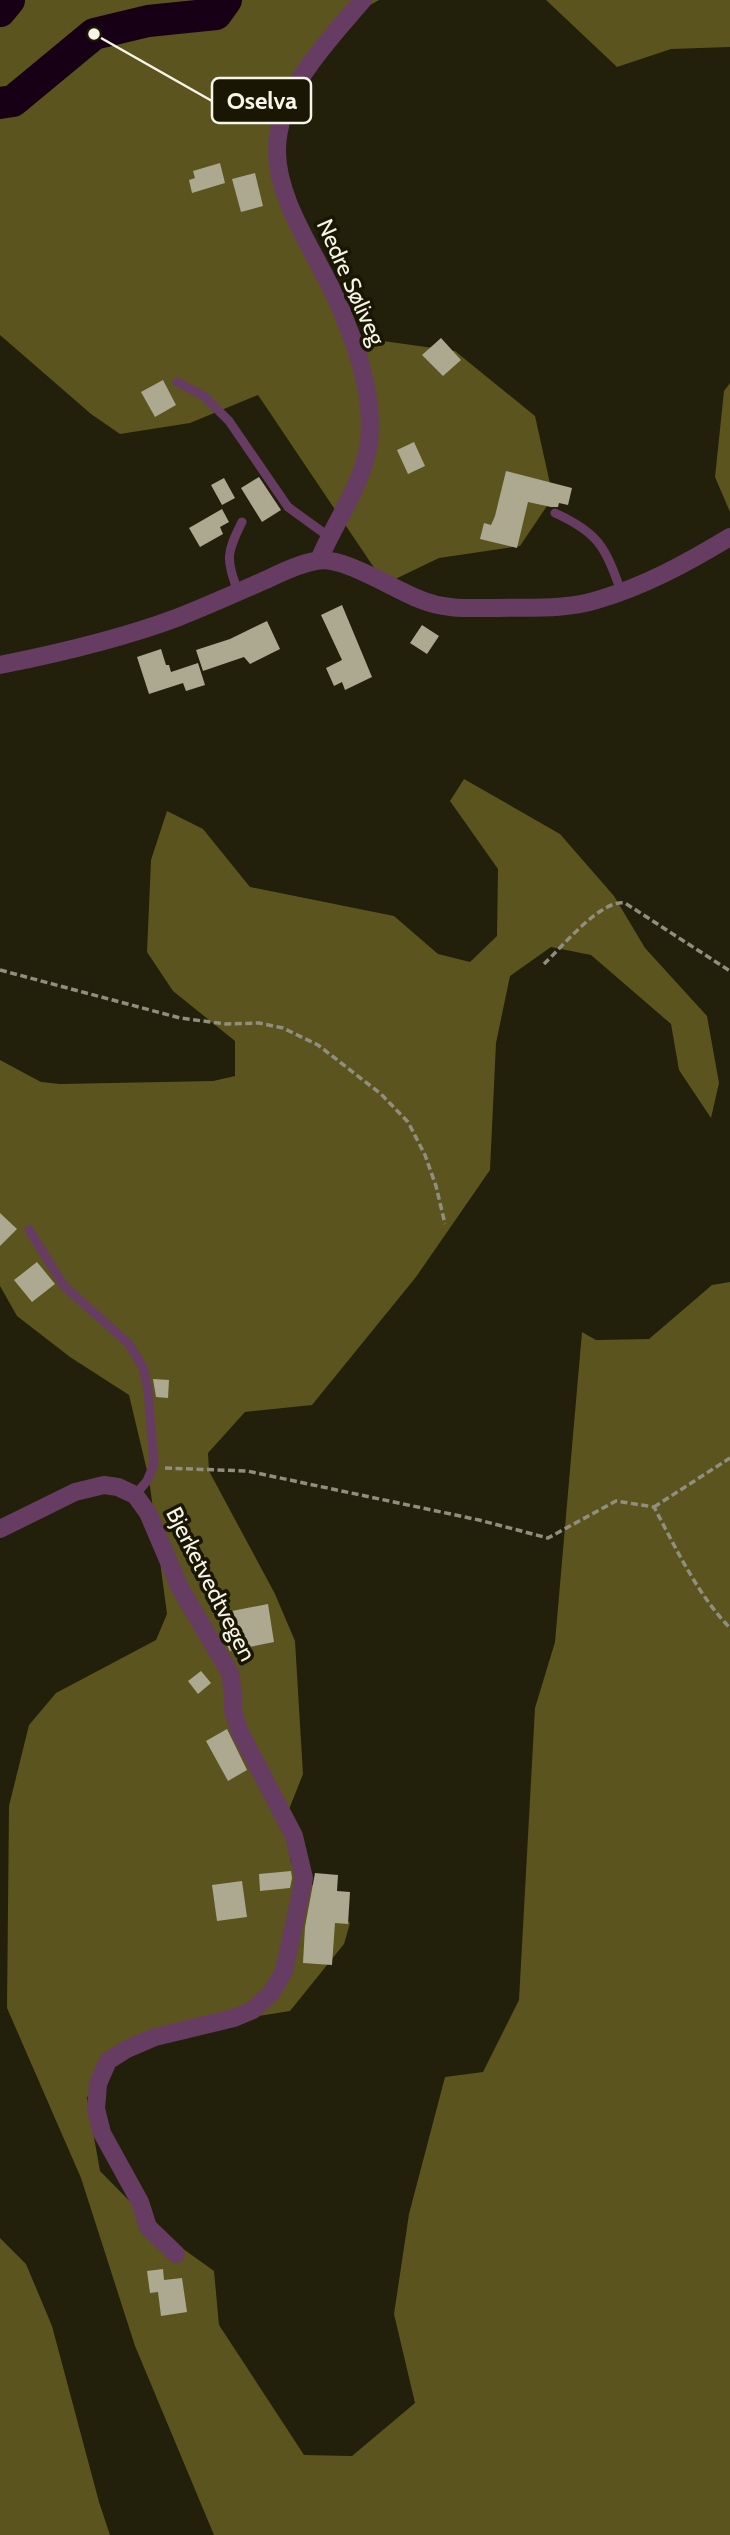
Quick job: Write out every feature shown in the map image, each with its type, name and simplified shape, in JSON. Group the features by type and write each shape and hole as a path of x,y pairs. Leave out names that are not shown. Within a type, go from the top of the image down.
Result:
{"street":[{"name":"Nedre Søliveg","path":"318,560 361,476 369,443 369,411 357,352 339,304 290,205 279,171 277,148 283,117 293,93 317,54 363,0"},
{"path":"0,665 119,637 177,617 292,568 318,560 345,565 419,600 458,608 552,607 595,601 651,581 730,537"},
{"path":"0,1529 75,1492 104,1485 118,1487 135,1495"},
{"name":"Bjerketvedtvegen","path":"135,1495 148,1513 180,1588 230,1673 233,1710 239,1730 294,1836 304,1878 284,1971 272,1992 253,2010 234,2018 155,2037 127,2049 108,2061 98,2084 96,2109 102,2133 140,2202 148,2227 176,2255"}],"lane":[{"path":"177,382 204,397 229,421 288,508 328,536"},
{"path":"555,513 579,524 592,534 608,555 621,591"},
{"path":"238,592 229,564 229,553 243,522"},
{"path":"29,1230 64,1286 128,1343 142,1367 148,1390 154,1451 153,1466 135,1495"}],"path":[{"path":"544,964 603,908 617,901 625,903 730,971"},
{"path":"0,970 180,1018 226,1024 259,1023 283,1028 318,1045 380,1094 408,1122 433,1176 445,1224"},
{"path":"153,1466 247,1471 479,1520 548,1538 616,1502 654,1507 730,1458"},
{"path":"654,1507 681,1559 718,1616 730,1628"}],"shaded area":[{"path":"0,0 379,0 356,13 274,120 281,206 347,336 455,351 535,416 553,497 520,546 439,558 385,584 258,395 190,423 120,434 91,414 0,335"},
{"path":"546,0 730,0 730,47 671,49 617,67"},
{"path":"730,383 730,512 715,477 724,391"},
{"path":"464,779 560,834 614,896 645,948 707,1016 719,1083 711,1118 679,1070 671,1024 591,955 551,947 510,976 496,1043 490,1170 416,1277 312,1405 245,1412 208,1453 209,1471 275,1594 295,1641 303,1774 284,1822 291,1863 350,1923 344,1944 290,2011 209,2024 106,2057 87,2098 100,2171 161,2233 214,2271 219,2325 304,2455 352,2456 415,2403 394,2314 409,2214 445,2077 483,2072 519,2000 535,1708 555,1642 582,1332 596,1340 649,1339 712,1285 730,1282 730,2535 214,2535 135,2346 81,2178 7,2008 9,1806 29,1725 56,1693 156,1640 167,1614 149,1479 129,1395 70,1357 17,1316 0,1286 0,1060 41,1082 60,1084 213,1081 235,1076 235,1041 173,991 147,952 151,860 167,811 203,829 250,887 394,916 438,954 470,962 497,936 498,869 450,801"},
{"path":"0,2238 26,2264 52,2326 110,2535 0,2535"}],"building":[{"path":"220,163 225,183 192,193 189,180 195,178 193,171"},
{"path":"255,173 263,206 241,212 232,179"},
{"path":"441,338 461,360 443,376 422,355"},
{"path":"163,380 176,405 155,417 141,392"},
{"path":"414,442 425,466 408,474 397,450"},
{"path":"506,471 572,488 568,505 559,503 558,507 551,507 528,502 517,548 480,539 484,523 491,525 495,516"},
{"path":"259,477 281,510 262,522 241,488"},
{"path":"224,478 235,498 222,505 211,485"},
{"path":"222,509 229,522 220,527 223,534 200,547 189,528"},
{"path":"342,605 372,677 345,690 342,682 334,686 326,668 342,660 321,615"},
{"path":"267,621 280,649 250,664 244,657 203,671 196,650 230,639"},
{"path":"422,625 439,636 427,654 410,643"},
{"path":"161,649 171,672 198,663 205,685 186,691 183,683 149,694 137,657"},
{"path":"0,1213 17,1229 0,1246"},
{"path":"37,1262 55,1284 32,1302 14,1280"},
{"path":"153,1379 169,1380 168,1398 156,1397"},
{"path":"268,1604 274,1642 230,1651 222,1636 236,1631 232,1611"},
{"path":"201,1671 211,1683 198,1694 188,1681"},
{"path":"227,1729 247,1770 228,1781 206,1741"},
{"path":"291,1871 290,1888 260,1891 259,1874"},
{"path":"315,1873 338,1875 337,1891 350,1892 348,1924 335,1923 332,1965 303,1963 305,1927"},
{"path":"242,1881 247,1917 217,1921 212,1885"},
{"path":"163,2269 164,2280 182,2278 187,2312 161,2316 158,2292 150,2293 147,2271"}],"waterway":[{"path":"0,11 9,0"},
{"path":"0,103 13,101 94,34 148,21 216,14 226,0"}],"place":[{"name":"Oselva","path":"94,34"}]}
